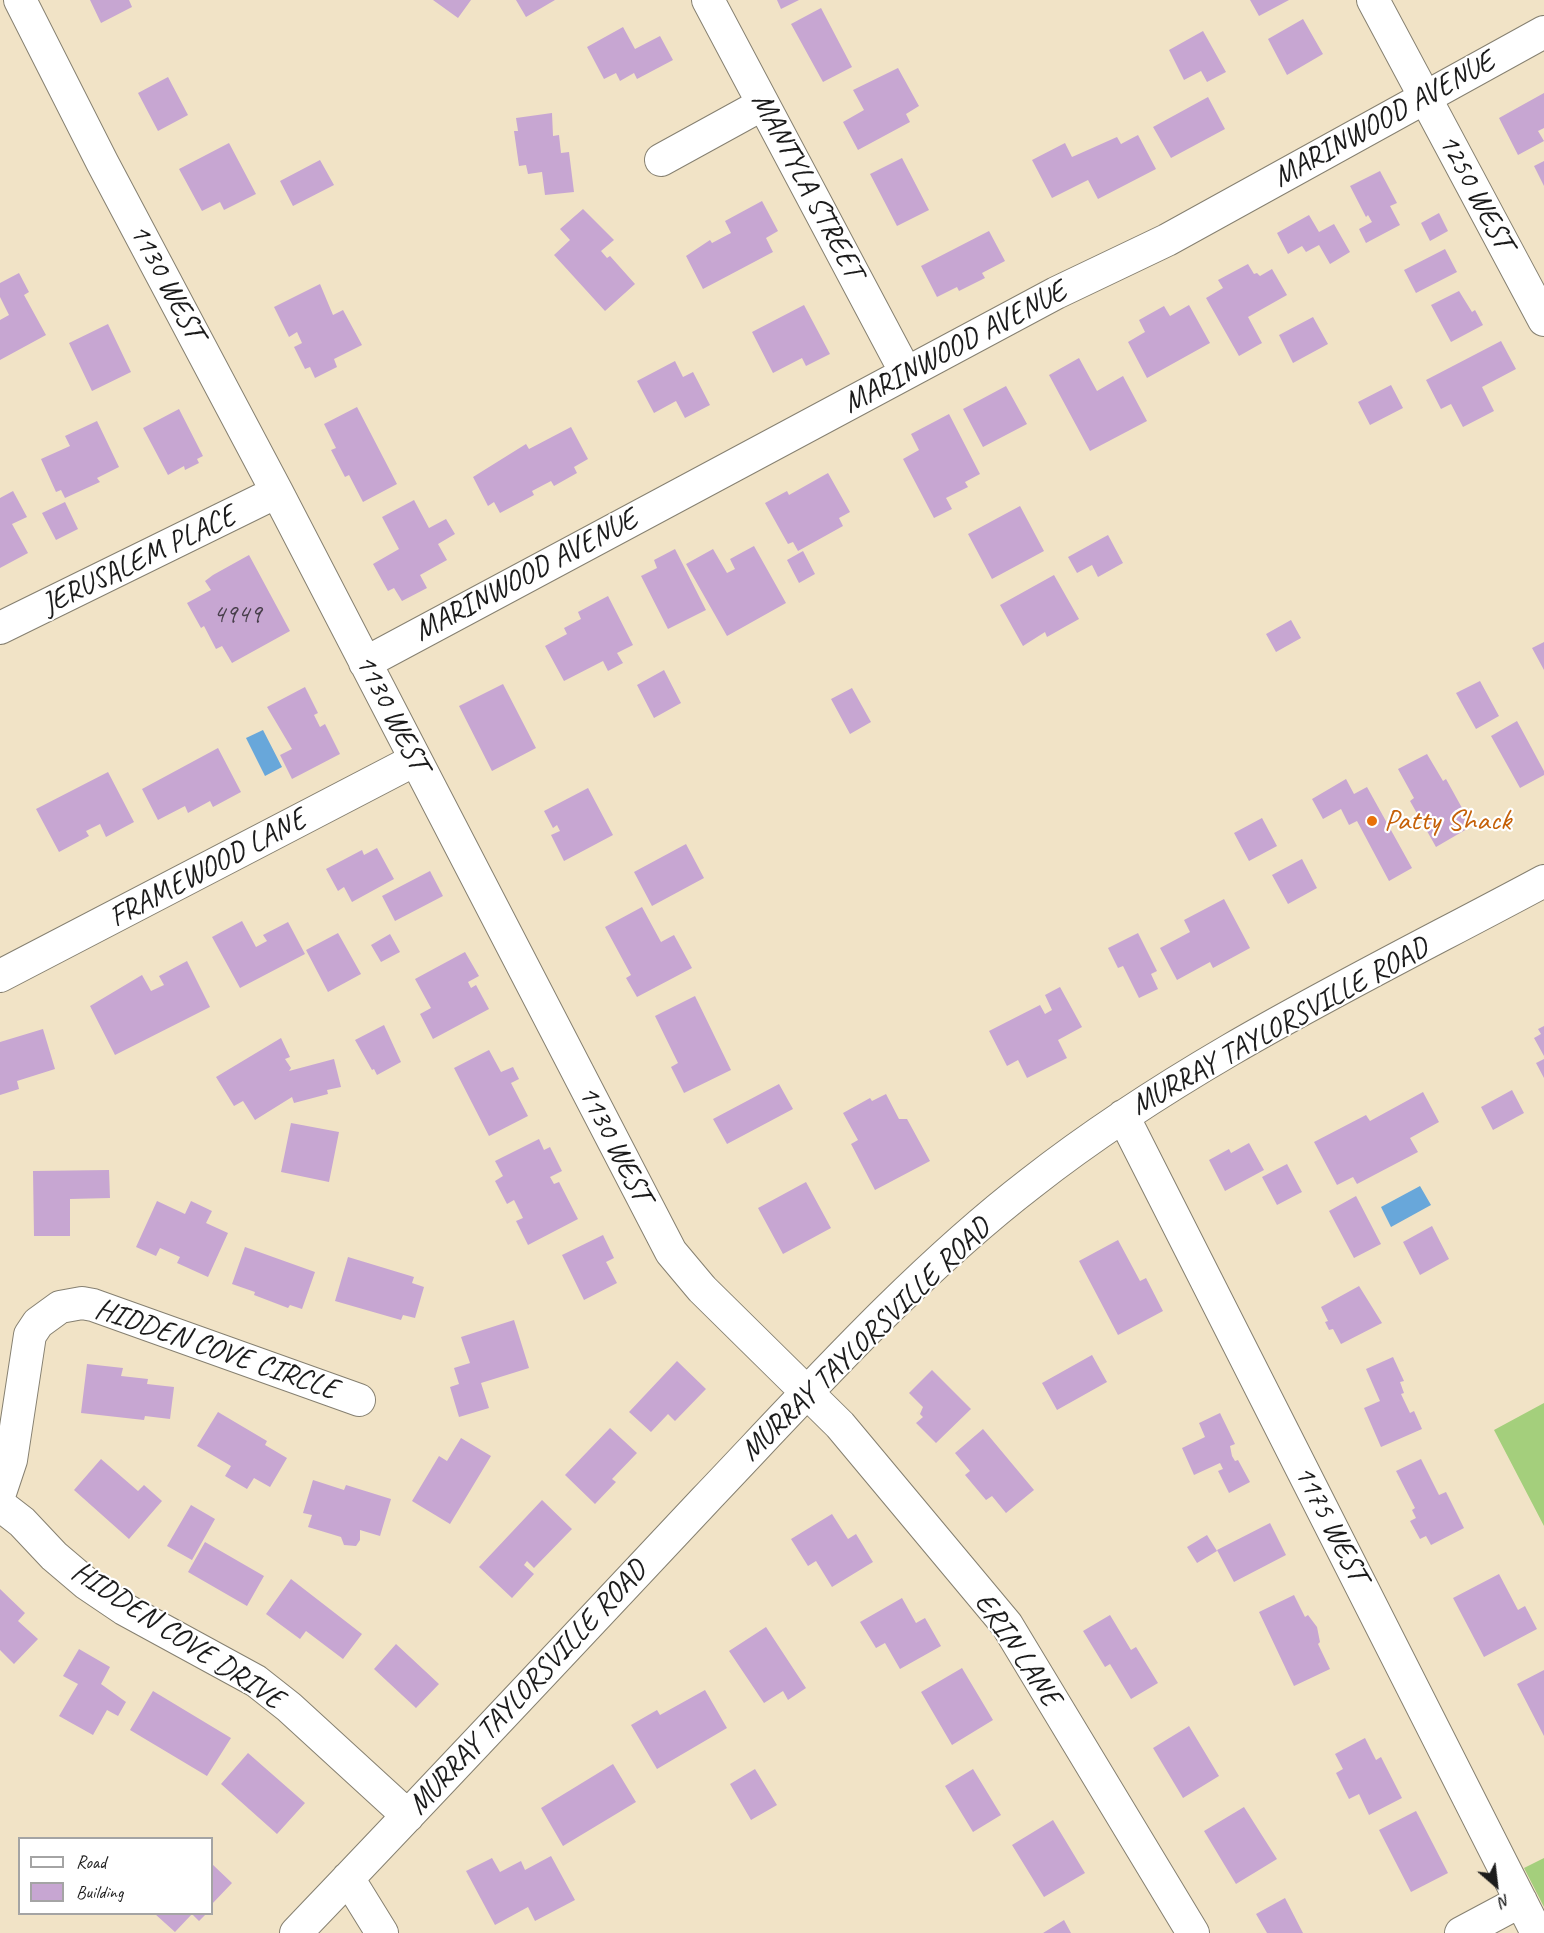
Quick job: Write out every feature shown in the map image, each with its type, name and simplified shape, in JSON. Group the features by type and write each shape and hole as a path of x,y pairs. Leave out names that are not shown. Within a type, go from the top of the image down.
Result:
{"street":[{"name":"1130 WEST","path":"20,0 102,162 277,492 671,1252 702,1290 808,1392"},
{"name":"MANTYLA STREET","path":"708,0 906,373"},
{"name":"1250 WEST","path":"1373,0 1544,320"},
{"name":"MARINWOOD AVENUE","path":"365,663 1056,293 1167,240 1544,32"},
{"path":"661,160 763,104"},
{"name":"JERUSALEM PLACE","path":"0,628 277,492"},
{"name":"FRAMEWOOD LANE","path":"0,976 415,760"},
{"name":"MURRAY TAYLORSVILLE ROAD","path":"296,1933 808,1392 943,1258 1030,1184 1123,1116 1215,1057 1544,881"},
{"name":"1175 WEST","path":"1123,1116 1537,1933"},
{"name":"HIDDEN COVE CIRCLE","path":"0,1493 11,1460 30,1335 48,1314 71,1304 93,1305 360,1400"},
{"name":"ERIN LANE","path":"808,1392 909,1506 1007,1625 1193,1933"},
{"name":"HIDDEN COVE DRIVE","path":"0,1505 22,1522 54,1556 96,1590 124,1609 256,1681 289,1707 408,1816"},
{"path":"348,1878 382,1933"},
{"path":"1461,1933 1521,1901"}],"green space":[{"path":"1544,1403 1544,1526 1494,1430"},
{"path":"1544,1858 1544,1907 1524,1868"}],"water":[{"path":"263,730 282,767 265,776 246,738"},
{"path":"1420,1186 1431,1205 1391,1227 1381,1207"}],"building":[{"path":"90,0 129,0 132,7 101,23"},
{"path":"433,0 471,0 458,18"},
{"path":"516,0 555,0 526,17"},
{"path":"777,0 799,0 781,9"},
{"path":"1250,0 1289,0 1259,16"},
{"path":"821,8 852,67 823,82 791,24"},
{"path":"1303,19 1323,54 1287,75 1268,39"},
{"path":"623,27 635,49 660,36 673,60 637,79 634,73 620,81 616,73 604,79 587,47"},
{"path":"1203,31 1226,72 1207,82 1201,71 1184,80 1169,50"},
{"path":"898,68 919,106 906,114 910,122 858,150 843,122 864,110 853,90"},
{"path":"168,77 188,115 158,131 138,93"},
{"path":"1544,93 1544,128 1538,131 1544,141 1518,155 1499,118"},
{"path":"1208,97 1225,129 1171,158 1153,127"},
{"path":"552,113 553,136 559,135 561,153 569,152 574,192 545,195 542,172 528,174 526,165 519,166 514,131 518,131 516,118"},
{"path":"1138,135 1156,169 1098,199 1088,180 1052,198 1032,160 1065,143 1072,157 1117,137 1121,144"},
{"path":"229,143 256,194 224,210 220,202 202,211 179,169"},
{"path":"902,158 929,210 897,226 870,174"},
{"path":"320,160 334,185 293,206 280,181"},
{"path":"1544,161 1544,186 1534,166"},
{"path":"1380,171 1397,203 1390,206 1400,225 1366,243 1359,229 1372,222 1368,215 1366,217 1350,186"},
{"path":"762,201 778,231 766,238 773,252 703,289 686,256 710,240 712,243 731,233 725,221"},
{"path":"583,209 614,240 601,251 607,258 610,256 635,284 605,311 554,255 570,240 560,229"},
{"path":"1439,213 1448,231 1430,241 1421,223"},
{"path":"1309,215 1319,232 1334,224 1350,252 1330,264 1319,245 1306,252 1302,246 1288,254 1277,233"},
{"path":"989,231 1005,261 982,273 985,278 959,291 957,287 937,297 921,266"},
{"path":"1445,249 1457,272 1416,293 1404,270"},
{"path":"1248,264 1254,274 1257,273 1260,276 1272,269 1287,295 1248,317 1262,343 1239,356 1206,298 1223,288 1218,280"},
{"path":"19,273 29,292 24,295 46,335 0,360 0,320 9,315 0,297 0,283"},
{"path":"320,284 333,315 343,310 362,345 334,359 337,367 315,378 310,367 305,369 294,347 302,343 297,332 289,337 274,307"},
{"path":"1459,291 1472,312 1475,310 1483,325 1451,342 1431,305"},
{"path":"804,305 830,354 806,366 802,358 773,373 752,332"},
{"path":"1189,305 1210,343 1147,378 1128,342 1145,332 1139,320 1164,306 1170,316"},
{"path":"1313,317 1328,344 1293,363 1279,335"},
{"path":"108,324 131,372 92,391 69,343"},
{"path":"1501,341 1516,369 1482,387 1494,411 1463,427 1451,404 1441,409 1426,380"},
{"path":"1079,358 1097,391 1123,376 1147,421 1090,451 1049,375"},
{"path":"675,361 683,377 693,372 710,405 685,418 676,401 654,413 637,381"},
{"path":"1391,385 1403,408 1370,425 1358,402"},
{"path":"1006,386 1027,424 983,447 963,409"},
{"path":"357,407 397,484 363,502 349,475 345,477 331,450 336,448 324,424"},
{"path":"179,409 203,456 197,459 199,463 185,470 184,466 168,475 143,428"},
{"path":"949,414 980,474 965,482 968,487 946,498 952,509 934,518 903,459 919,450 911,434"},
{"path":"97,421 119,467 97,478 100,482 65,498 61,490 56,492 41,459 70,446 65,436"},
{"path":"571,427 588,459 574,467 577,473 554,486 551,481 532,491 534,495 500,513 494,502 488,506 473,477 526,444 529,449"},
{"path":"828,473 850,512 839,518 843,526 798,551 793,542 788,544 765,503 787,491 789,495"},
{"path":"13,491 27,517 12,524 28,553 0,568 0,498"},
{"path":"414,500 429,528 446,519 455,534 438,544 447,560 420,575 427,588 402,601 394,588 388,591 373,564 399,549 382,517"},
{"path":"65,502 78,529 56,540 42,513"},
{"path":"1020,506 1044,551 992,579 968,534"},
{"path":"1108,535 1123,563 1098,577 1092,565 1077,573 1068,557"},
{"path":"754,546 786,603 727,636 686,564 713,549 727,573 735,569 730,559"},
{"path":"675,549 706,610 668,629 641,576 657,568 654,560"},
{"path":"803,551 815,574 799,583 787,560"},
{"path":"249,555 290,631 232,663 222,646 216,649 204,626 201,628 187,603 211,590 205,581"},
{"path":"1054,575 1079,619 1047,637 1045,632 1023,646 1000,605"},
{"path":"608,596 633,645 617,653 623,663 608,671 603,661 564,681 545,646 567,634 564,628 581,619 578,612"},
{"path":"1291,620 1301,638 1276,652 1266,634"},
{"path":"1544,642 1544,670 1532,648"},
{"path":"664,670 681,703 654,718 637,685"},
{"path":"1480,681 1499,716 1476,729 1456,693"},
{"path":"503,684 536,748 492,771 459,706"},
{"path":"305,687 318,713 314,715 320,727 325,724 340,754 292,779 280,755 292,749 267,707"},
{"path":"852,688 871,722 850,734 831,699"},
{"path":"1517,721 1544,771 1544,775 1520,788 1491,736"},
{"path":"218,748 241,792 213,807 210,801 188,813 185,806 158,820 142,789"},
{"path":"1427,754 1443,781 1446,779 1472,826 1436,847 1410,801 1414,798 1398,769"},
{"path":"108,772 134,822 106,837 100,824 86,831 89,836 59,852 36,809"},
{"path":"1346,779 1354,794 1367,787 1412,868 1389,881 1357,821 1349,825 1341,809 1323,819 1312,799"},
{"path":"588,788 613,835 564,861 551,835 560,831 557,825 553,828 544,811"},
{"path":"1262,818 1277,846 1249,861 1234,833"},
{"path":"686,844 704,878 652,906 634,872"},
{"path":"377,848 394,879 352,902 344,887 338,891 326,869 362,850 364,855"},
{"path":"1302,859 1317,888 1288,904 1272,875"},
{"path":"430,871 443,896 395,921 382,896"},
{"path":"1224,899 1250,948 1213,968 1210,962 1177,980 1160,948 1190,932 1184,920"},
{"path":"642,907 661,942 674,935 692,968 637,997 626,978 631,975 605,927"},
{"path":"242,921 256,947 267,941 263,935 288,922 305,954 240,988 212,937"},
{"path":"338,933 361,974 328,992 306,950"},
{"path":"1138,933 1157,971 1151,974 1158,989 1139,998 1123,966 1118,968 1108,948"},
{"path":"390,934 400,952 381,962 371,945"},
{"path":"465,952 479,976 468,982 471,988 476,985 489,1009 433,1039 420,1014 431,1008 415,979"},
{"path":"187,961 210,1007 115,1055 90,1006 142,975 151,991 164,985 159,976"},
{"path":"1060,987 1082,1027 1058,1040 1067,1058 1027,1078 1018,1060 1007,1066 989,1031 1040,1005 1045,1014 1052,1010 1045,995"},
{"path":"695,996 731,1070 684,1093 671,1067 678,1063 655,1016"},
{"path":"384,1025 401,1062 377,1075 355,1040"},
{"path":"1544,1026 1544,1056 1534,1038 1541,1034 1538,1029"},
{"path":"43,1029 55,1069 17,1081 19,1089 0,1095 0,1042"},
{"path":"281,1038 290,1057 285,1059 291,1068 289,1071 334,1059 341,1087 327,1090 328,1094 294,1103 292,1097 255,1120 243,1101 234,1106 216,1077"},
{"path":"489,1050 501,1072 513,1067 519,1079 511,1083 528,1116 489,1136 454,1068"},
{"path":"1544,1059 1544,1078 1536,1063"},
{"path":"779,1084 793,1109 727,1144 713,1119"},
{"path":"1512,1090 1524,1113 1493,1130 1481,1107"},
{"path":"1423,1092 1439,1122 1410,1138 1418,1152 1357,1184 1353,1177 1337,1185 1314,1142 1366,1115 1370,1121"},
{"path":"886,1094 899,1119 907,1119 930,1161 875,1190 851,1144 858,1140 843,1113 870,1098 872,1101"},
{"path":"291,1123 339,1132 329,1182 281,1172"},
{"path":"539,1139 544,1150 550,1147 562,1171 550,1177 554,1184 559,1182 578,1219 528,1245 516,1221 523,1218 514,1200 507,1204 495,1181 503,1176 495,1161"},
{"path":"1249,1143 1264,1170 1225,1191 1209,1160 1229,1149 1231,1153"},
{"path":"1287,1164 1302,1192 1277,1205 1262,1177"},
{"path":"109,1170 110,1198 70,1199 70,1236 34,1236 33,1171"},
{"path":"806,1182 831,1228 783,1254 758,1208"},
{"path":"1356,1196 1381,1244 1354,1258 1329,1211"},
{"path":"157,1201 185,1214 191,1201 212,1211 206,1223 228,1233 208,1277 177,1263 180,1257 160,1248 156,1256 136,1247"},
{"path":"1432,1226 1449,1259 1420,1275 1403,1242"},
{"path":"603,1235 614,1258 606,1262 617,1283 584,1300 562,1255"},
{"path":"1118,1240 1140,1281 1146,1278 1163,1311 1118,1335 1079,1261"},
{"path":"245,1247 315,1272 302,1309 290,1305 288,1308 232,1284"},
{"path":"348,1257 414,1277 412,1283 424,1287 415,1318 403,1315 401,1320 335,1301"},
{"path":"1359,1286 1382,1323 1341,1344 1333,1329 1329,1330 1325,1322 1328,1321 1321,1307"},
{"path":"514,1320 529,1368 481,1383 489,1408 459,1417 450,1387 459,1384 454,1368 470,1363 461,1337"},
{"path":"1092,1355 1107,1382 1057,1410 1042,1383"},
{"path":"1393,1357 1404,1381 1400,1382 1404,1393 1401,1394 1410,1413 1414,1411 1422,1429 1381,1447 1364,1408 1380,1401 1366,1369"},
{"path":"677,1361 706,1389 675,1421 668,1414 651,1432 629,1412"},
{"path":"87,1364 123,1368 121,1376 148,1379 147,1384 174,1387 170,1419 145,1416 144,1420 81,1413"},
{"path":"932,1370 971,1409 936,1443 916,1423 923,1417 920,1414 923,1407 909,1393"},
{"path":"218,1412 267,1441 265,1445 287,1458 270,1487 254,1478 247,1489 225,1476 231,1466 197,1446"},
{"path":"1220,1413 1235,1444 1230,1446 1232,1456 1235,1461 1238,1460 1250,1482 1229,1493 1218,1471 1223,1469 1220,1463 1194,1475 1182,1448 1205,1437 1199,1423"},
{"path":"610,1428 637,1453 612,1479 616,1482 595,1504 565,1475"},
{"path":"983,1429 1034,1490 1006,1513 992,1496 986,1500 965,1475 970,1471 955,1453"},
{"path":"461,1438 491,1456 450,1524 412,1501 439,1456 447,1461"},
{"path":"101,1459 138,1491 144,1485 162,1501 129,1539 74,1490"},
{"path":"1421,1459 1439,1495 1446,1492 1464,1528 1431,1545 1426,1536 1420,1539 1410,1521 1416,1518 1412,1510 1415,1508 1396,1471"},
{"path":"313,1480 344,1490 346,1485 391,1499 380,1536 360,1530 360,1540 356,1546 344,1545 341,1537 308,1527 312,1515 303,1513"},
{"path":"542,1500 572,1529 534,1568 527,1561 524,1565 534,1574 512,1598 479,1567"},
{"path":"191,1505 215,1519 192,1560 167,1546"},
{"path":"832,1514 848,1539 856,1534 873,1562 832,1587 816,1561 808,1566 791,1539"},
{"path":"1270,1523 1286,1555 1234,1582 1217,1550"},
{"path":"1207,1535 1217,1551 1197,1563 1187,1547"},
{"path":"205,1542 264,1576 247,1606 188,1572"},
{"path":"1499,1574 1518,1610 1525,1606 1537,1629 1484,1657 1453,1598"},
{"path":"291,1579 362,1634 343,1659 306,1631 300,1639 266,1614"},
{"path":"0,1589 25,1613 18,1621 38,1639 14,1664 0,1650"},
{"path":"1294,1595 1305,1617 1308,1615 1317,1627 1320,1642 1318,1644 1330,1669 1294,1686 1259,1612"},
{"path":"902,1598 916,1623 925,1618 941,1646 900,1669 885,1643 876,1648 860,1622"},
{"path":"1110,1615 1131,1650 1136,1647 1158,1683 1131,1699 1110,1664 1105,1667 1083,1631"},
{"path":"766,1627 806,1688 788,1700 783,1691 764,1703 729,1651"},
{"path":"396,1644 439,1684 416,1708 374,1669"},
{"path":"79,1649 110,1667 101,1684 126,1702 118,1716 107,1710 93,1735 59,1716 78,1684 63,1676"},
{"path":"962,1668 993,1720 952,1745 921,1692"},
{"path":"1544,1670 1544,1736 1517,1684"},
{"path":"705,1690 727,1728 657,1769 631,1725 657,1710 660,1715"},
{"path":"153,1691 231,1738 207,1776 130,1730"},
{"path":"1189,1726 1219,1776 1183,1798 1153,1748"},
{"path":"1365,1738 1376,1760 1381,1757 1402,1798 1369,1815 1359,1794 1349,1799 1336,1773 1343,1769 1335,1754"},
{"path":"248,1753 305,1803 277,1834 221,1784"},
{"path":"613,1764 636,1802 563,1846 541,1808"},
{"path":"755,1769 777,1805 751,1820 730,1784"},
{"path":"973,1769 1001,1815 973,1832 945,1786"},
{"path":"1244,1807 1277,1859 1236,1884 1204,1831"},
{"path":"1416,1811 1448,1873 1411,1892 1379,1830"},
{"path":"1053,1820 1085,1873 1044,1897 1012,1845"},
{"path":"551,1856 575,1900 535,1921 528,1907 495,1925 466,1871 492,1858 500,1872 521,1861 525,1870"},
{"path":"213,1865 232,1883 213,1903"},
{"path":"1285,1898 1303,1933 1267,1933 1256,1914"},
{"path":"156,1915 191,1915 175,1932"},
{"path":"193,1915 205,1915 199,1921"},
{"path":"1064,1920 1071,1933 1043,1933"}],"place":[{"name":"Patty Shack","path":"1372,821"}]}
